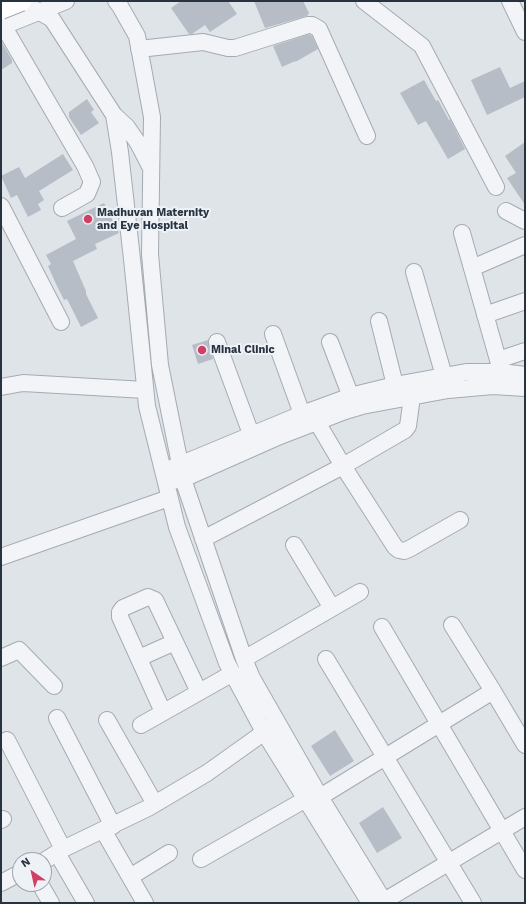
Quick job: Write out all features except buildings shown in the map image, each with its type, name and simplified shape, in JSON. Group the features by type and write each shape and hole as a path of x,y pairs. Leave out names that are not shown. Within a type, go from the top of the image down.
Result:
{"main road":[{"path":"2,21 21,1"}],"street":[{"path":"21,1 52,19 114,115 127,127 138,143 152,170"},
{"path":"62,208 87,194 92,182 85,166 2,21 39,12 66,1"},
{"path":"116,1 137,36 152,117 151,258 160,365 182,472 244,659 271,727"},
{"path":"364,1 422,46 496,187"},
{"path":"510,1 525,32"},
{"path":"139,49 203,42 228,48 235,48 312,25 320,29 367,136"},
{"path":"114,115 120,152 148,414 177,527 224,656 233,674 271,727 313,798 380,902 525,817"},
{"path":"1,206 61,322"},
{"path":"506,211 525,220"},
{"path":"462,233 501,373 525,388"},
{"path":"472,268 525,245"},
{"path":"132,259 151,258"},
{"path":"414,272 444,376"},
{"path":"485,315 525,301"},
{"path":"378,321 395,385"},
{"path":"272,334 302,414"},
{"path":"217,342 251,434"},
{"path":"330,342 351,397"},
{"path":"182,472 238,454 351,409 448,390 493,386 501,373 525,351"},
{"path":"1,557 166,484 182,472 251,434 302,414 351,397 395,385 472,371 525,375"},
{"path":"1,387 23,383 145,390"},
{"path":"203,539 343,466 407,428 412,397"},
{"path":"317,422 343,466 395,547 399,550 404,551 409,549 460,520"},
{"path":"294,545 332,608"},
{"path":"244,659 360,592"},
{"path":"163,712 120,617 120,612 123,608 148,597 155,600 199,692"},
{"path":"452,625 525,746"},
{"path":"382,627 525,870"},
{"path":"139,658 176,642"},
{"path":"1,658 19,650 54,686"},
{"path":"326,659 473,903"},
{"path":"141,724 233,674"},
{"path":"201,859 385,758 493,691"},
{"path":"57,718 130,877 145,903"},
{"path":"107,720 155,804"},
{"path":"55,854 155,804 207,774 271,727"},
{"path":"7,740 55,854 86,903"},
{"path":"130,877 169,853"},
{"path":"1,883 12,877"},
{"path":"45,892 51,903"}],"place":[{"name":"Madhuvan Maternity and Eye Hospital","path":"88,219"},
{"name":"Minal Clinic","path":"202,350"}]}
